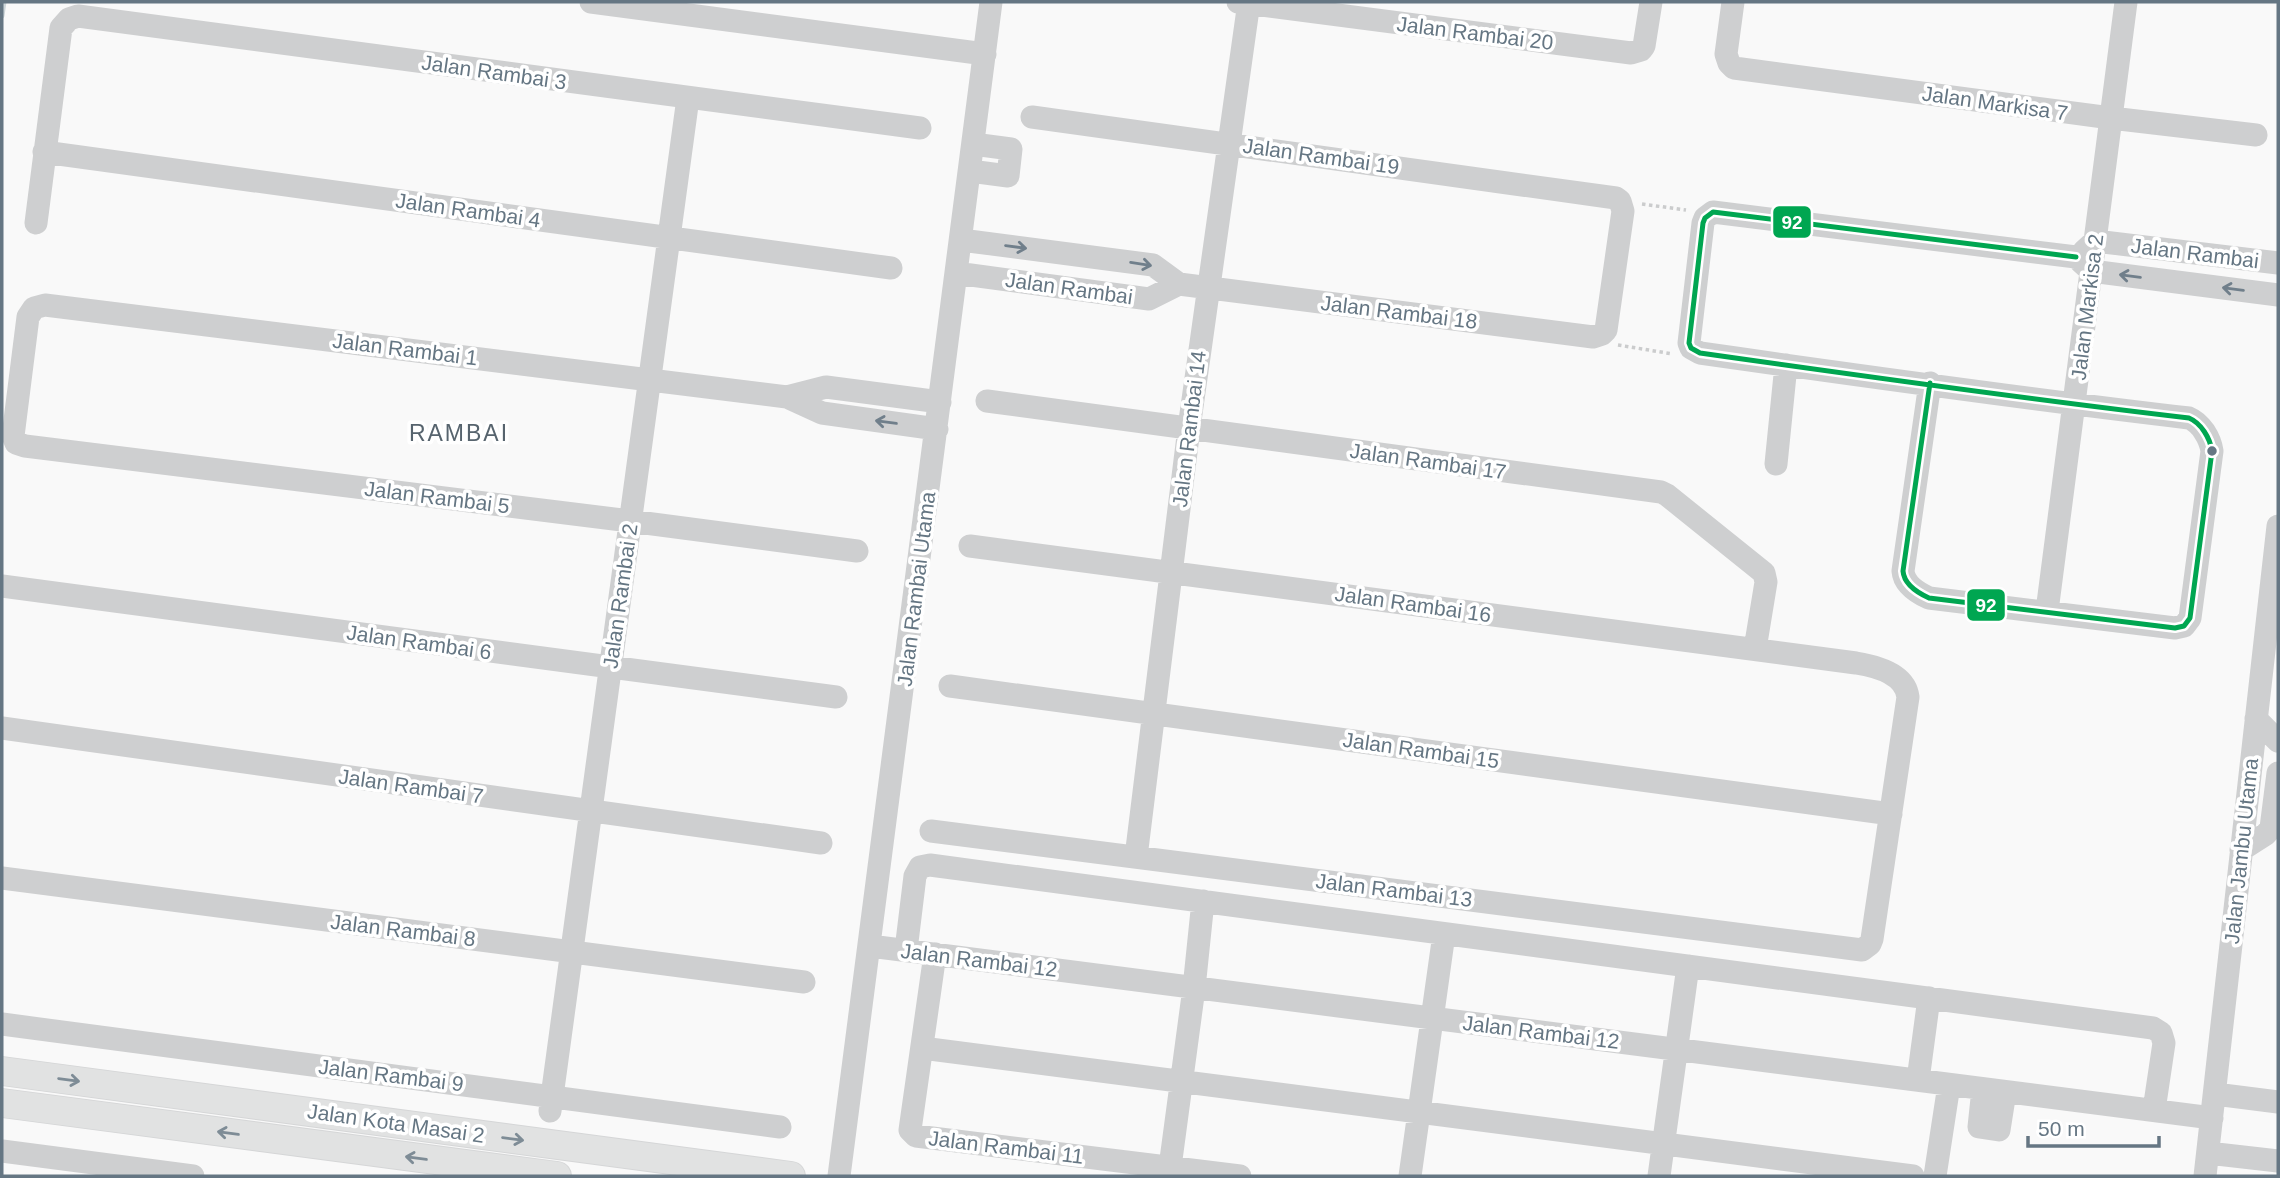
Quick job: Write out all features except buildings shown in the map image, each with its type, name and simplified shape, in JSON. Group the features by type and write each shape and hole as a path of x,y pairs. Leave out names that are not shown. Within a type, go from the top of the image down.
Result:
{"main road":[{"name":"Jalan Kota Masai 2","path":"2,1071 791,1176"},
{"name":"Jalan Kota Masai 2","path":"2,1103 556,1176"},
{"path":"296,1142 300,1110"}],"street":[{"path":"592,2 985,54"},
{"name":"Jalan Rambai Utama","path":"839,1176 991,2"},
{"name":"Jalan Rambai 20","path":"1245,2 1636,53 1644,46 1651,2"},
{"name":"Jalan Rambai 14","path":"1136,857 1188,428 1229,143 1245,2"},
{"name":"Jalan Markisa 7","path":"1732,2 1726,54 1728,64 1734,68 2256,135"},
{"name":"Jalan Markisa 2","path":"2047,611 2074,404 2084,264 2095,241 2126,2"},
{"name":"Jalan Rambai 3","path":"44,152 61,28 69,19 78,16 920,128"},
{"name":"Jalan Rambai 2","path":"551,1103 688,98"},
{"name":"Jalan Rambai 19","path":"1032,117 1609,196 1620,201 1623,211 1608,326 1602,334 1590,336"},
{"path":"970,171 1008,176 1012,149 973,144"},
{"path":"36,223 44,152"},
{"name":"Jalan Rambai 4","path":"44,152 891,268"},
{"name":"Jalan Rambai","path":"1786,365 1707,354 1691,348 1688,338 1703,223 1713,212 2084,264 2278,295"},
{"name":"Jalan Rambai","path":"961,240 1153,265 1179,284 1208,288"},
{"name":"Jalan Rambai","path":"2095,241 2278,263"},
{"path":"1094,292 1098,258"},
{"name":"Jalan Rambai","path":"956,273 1149,299 1179,284"},
{"name":"Jalan Rambai 18","path":"1208,288 1590,336"},
{"name":"Jalan Rambai 1","path":"16,443 13,436 27,317 34,308 45,305 787,397 822,413 937,429"},
{"path":"1776,464 1786,365 1930,383 2195,420 2205,433 2212,451 2190,613 2185,626 2175,628 1926,597 1905,580 1930,383"},
{"name":"Jalan Rambai 1","path":"787,397 826,387 940,402"},
{"name":"Jalan Rambai 17","path":"987,401 1664,493 1764,573 1766,582 1755,649"},
{"name":"Jalan Rambai 5","path":"16,443 857,551"},
{"name":"Jalan Jambu Utama","path":"2205,1176 2256,719 2270,656 2278,526"},
{"name":"Jalan Rambai 16","path":"970,546 1755,649 1884,669 1908,692 1891,814"},
{"name":"Jalan Rambai 6","path":"2,586 836,697"},
{"name":"Jalan Rambai 15","path":"950,686 1891,814"},
{"path":"2256,719 2278,741"},
{"name":"Jalan Rambai 7","path":"2,728 821,843"},
{"path":"2241,850 2266,834 2270,828 2278,773"},
{"name":"Jalan Rambai 13","path":"931,831 1856,950 1867,948 1872,939 1891,814"},
{"path":"906,950 915,876 925,865 2157,1030 2164,1043 2154,1110"},
{"name":"Jalan Rambai 8","path":"2,878 804,982"},
{"path":"1170,1167 1203,901"},
{"path":"1410,1176 1444,934"},
{"name":"Jalan Rambai 12","path":"870,946 2213,1118"},
{"name":"Jalan Rambai 11","path":"935,954 910,1130 916,1136 1240,1176"},
{"path":"1659,1176 1688,966"},
{"path":"1918,1080 1929,999"},
{"name":"Jalan Rambai 9","path":"2,1024 551,1103 780,1127"},
{"path":"922,1048 1913,1176"},
{"path":"1935,1176 1949,1084"},
{"path":"2215,1094 2278,1102"},
{"path":"2,1151 193,1176"},
{"path":"2208,1153 2278,1161"}],"path":[{"path":"1643,204 1697,211"},
{"path":"1627,348 1678,355"}],"waterway":[{"path":"2,16 4,2"}],"transit line":[{"name":"92","path":"1930,383 1903,571 1912,588 1929,598 2175,628 2184,626 2190,618 2212,451 2204,432 2193,420 2189,418 2005,395 1944,387 1883,379 1700,353 1691,348 1689,343 1703,223 1713,212 2076,257"}],"district":[{"name":"RAMBAI","path":"459,433"}]}
